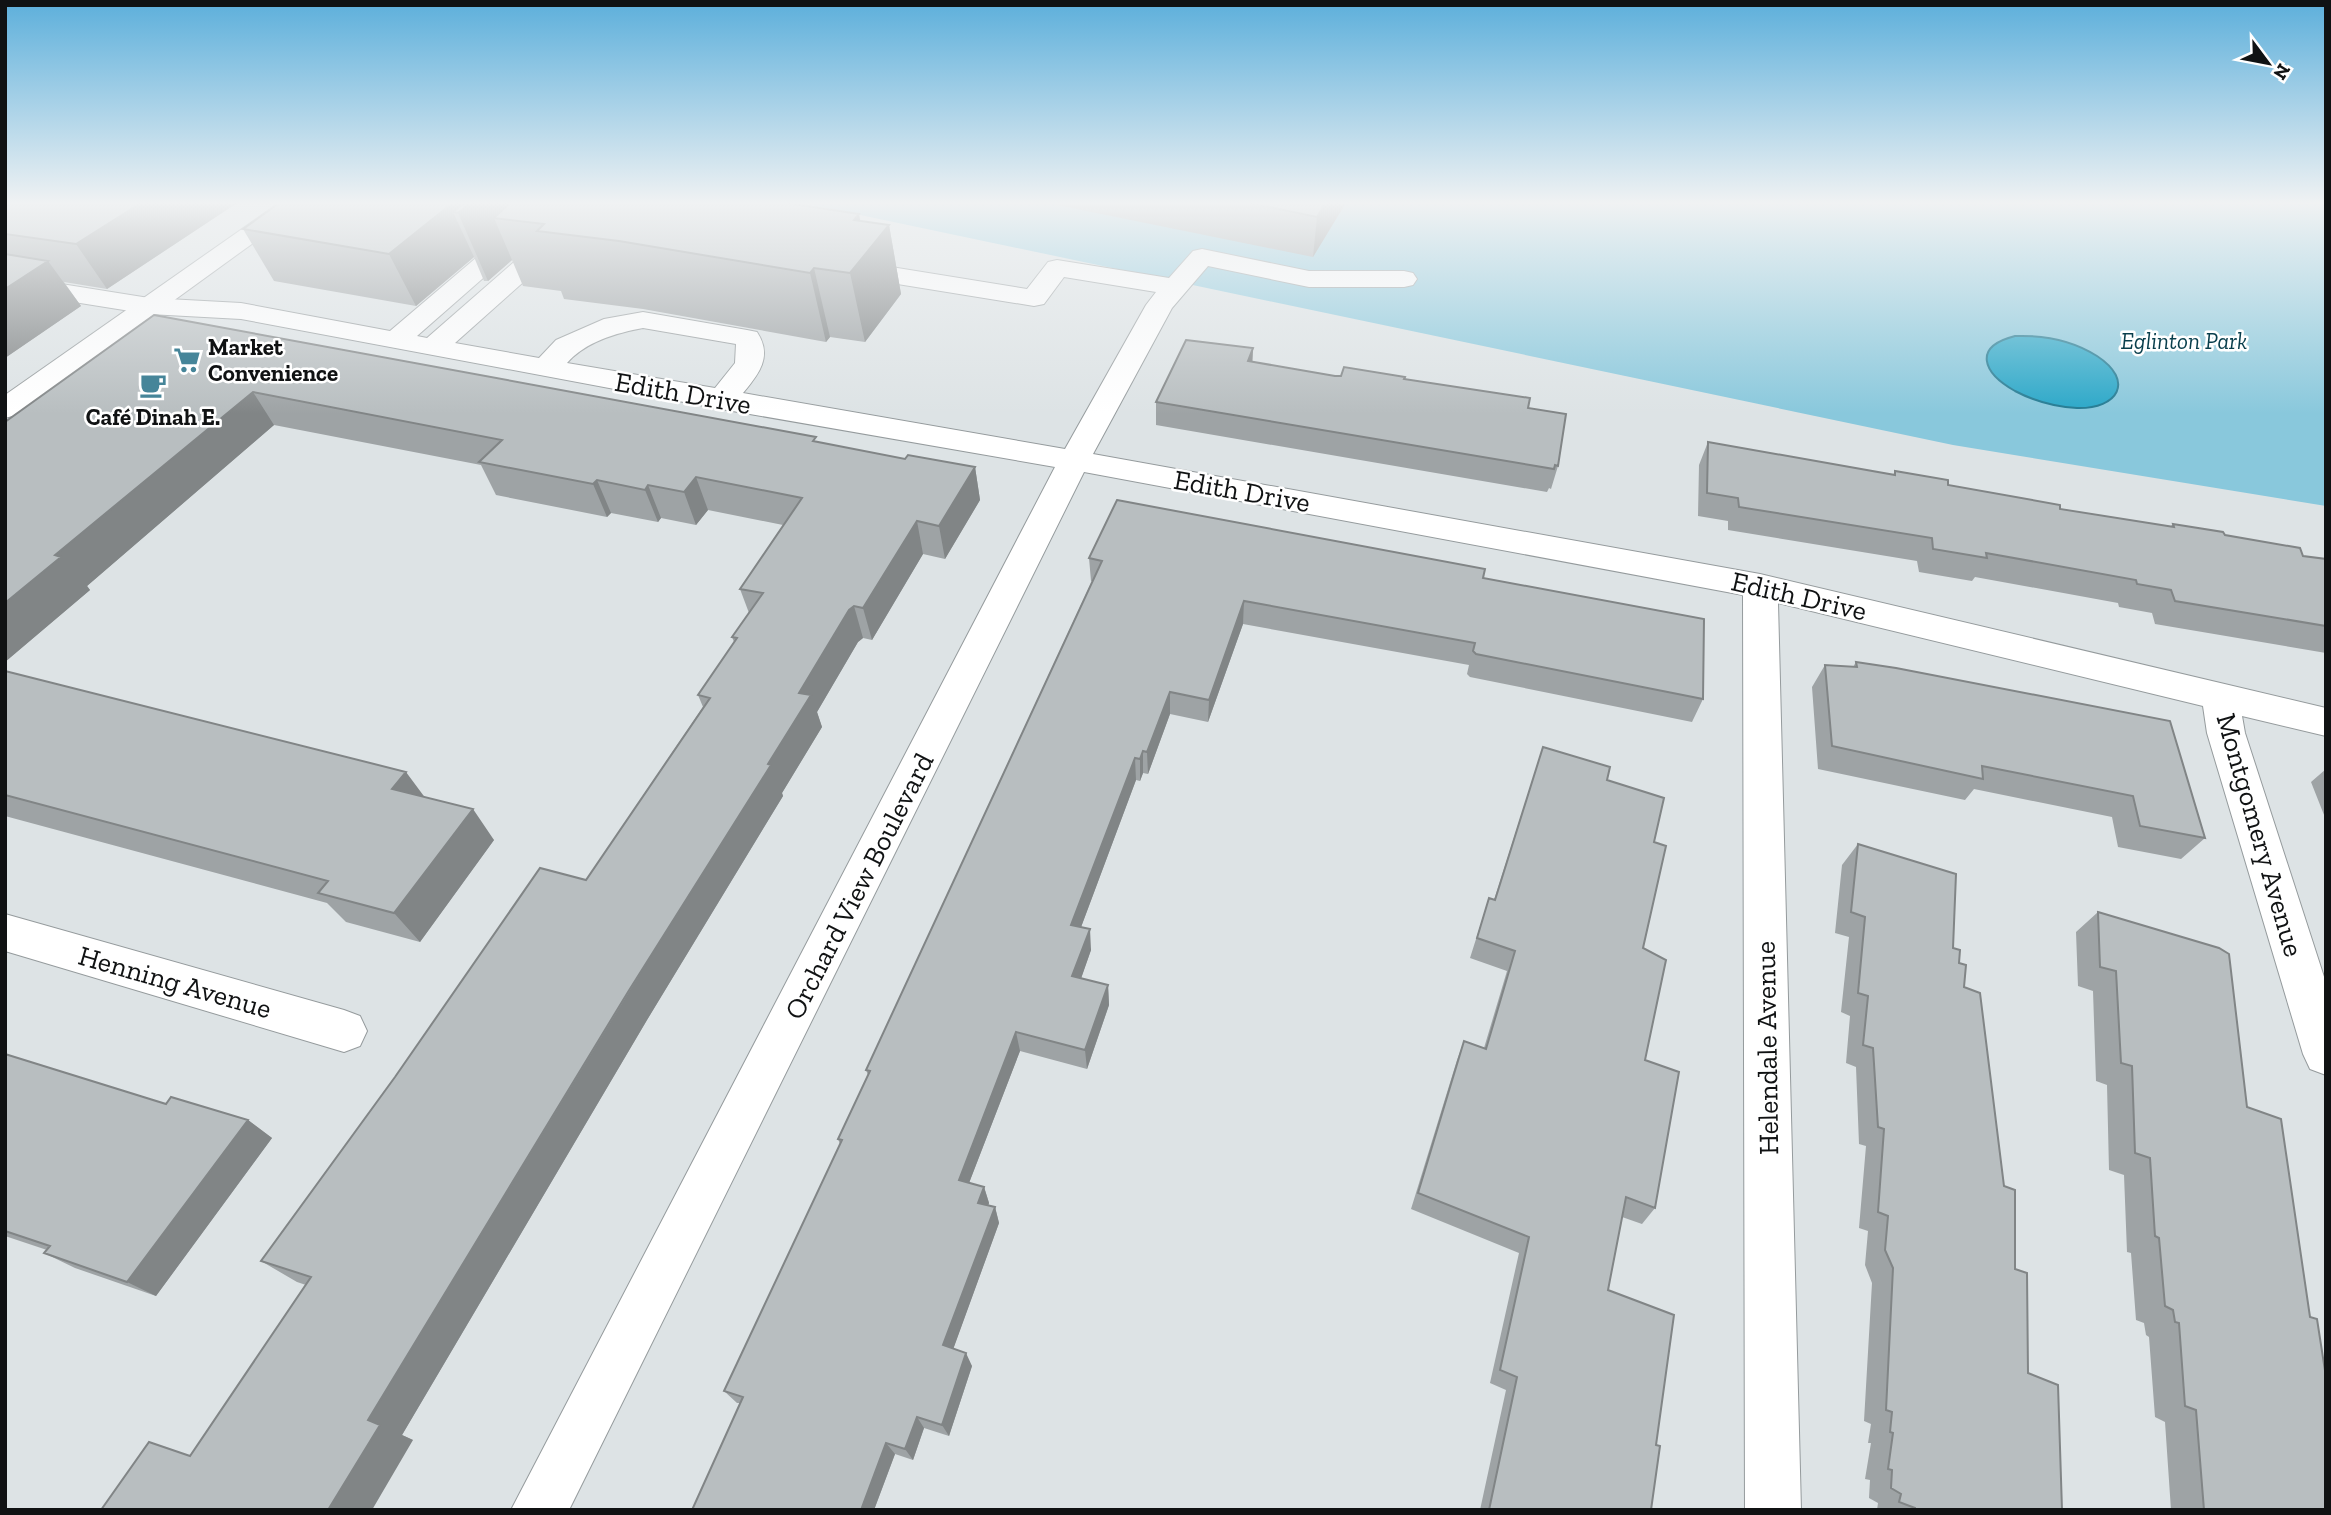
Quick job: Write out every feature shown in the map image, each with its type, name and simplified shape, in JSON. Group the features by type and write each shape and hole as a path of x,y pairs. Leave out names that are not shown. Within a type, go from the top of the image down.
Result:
{"street":[{"path":"5,409 198,272"},
{"path":"395,341 477,272"},
{"path":"433,348 519,272"},
{"path":"873,272 1034,298 1054,272"},
{"path":"1103,272 1182,278 1188,272"},
{"path":"1274,272 1310,279 1404,279"},
{"name":"Orchard View Boulevard","path":"539,1510 1075,461 1160,305 1182,278"},
{"name":"Edith Drive","path":"5,283 149,306 227,309 1760,586 2326,722"},
{"path":"546,368 566,346 628,321 643,320 747,338 753,347 753,357 721,400"},
{"name":"Helendale Avenue","path":"1760,586 1773,1510"},
{"name":"Montgomery Avenue","path":"2220,696 2226,733 2326,1054"},
{"name":"Henning Avenue","path":"5,932 344,1031"}],"green space":[{"name":"Eglinton Park","path":"1130,272 2326,272 2326,506 1953,445"}],"shaded area":[{"path":"2015,336 2058,340 2097,356 2109,365 2116,375 2117,392 2103,404 2077,408 2045,403 2015,391 1995,376 1987,361 1992,347"}],"building":[{"path":"5,272 32,272 5,289"},
{"path":"154,315 816,437 813,441 905,459 908,455 975,467 939,526 917,521 863,608 854,606 849,610 799,693 811,695 768,764 771,765 628,992 368,1420 380,1425 328,1510 101,1510 149,1442 190,1456 311,1277 261,1261 395,1077 540,868 586,880 710,698 698,695 737,638 732,637 763,593 740,589 802,498 696,477 684,492 648,485 645,490 597,480 593,484 479,462 502,440 253,392 55,555 61,557 5,603 5,422"},
{"path":"1186,340 1253,348 1248,361 1335,376 1341,376 1344,367 1530,398 1528,408 1566,414 1558,466 1555,465 1554,469 1156,402"},
{"path":"1708,442 1895,475 1895,471 1948,480 1948,485 2060,505 2060,509 2223,532 2225,535 2300,548 2303,556 2326,559 2326,626 2175,601 2171,590 2137,584 2136,580 1986,553 1987,558 1933,549 1932,538 1739,507 1738,498 1707,493"},
{"path":"1117,500 1485,569 1483,578 1704,619 1703,699 1476,654 1473,651 1475,643 1244,601 1209,700 1170,692 1147,752 1143,751 1140,759 1135,758 1071,925 1090,929 1072,976 1108,985 1085,1050 1016,1032 959,1180 984,1187 978,1203 995,1207 943,1345 966,1353 942,1425 917,1417 905,1449 886,1443 861,1510 692,1510 743,1397 724,1391 842,1140 838,1139 870,1071 866,1070 1102,561 1089,558"},
{"path":"1856,662 2170,721 2205,838 2140,826 2133,796 1982,766 1983,779 1832,746 1825,665 1857,667"},
{"path":"5,671 406,772 392,789 473,809 394,913 318,893 328,881 5,795"},
{"path":"1543,747 1610,767 1607,780 1664,798 1654,842 1666,846 1643,948 1666,960 1645,1060 1679,1072 1655,1208 1626,1197 1608,1290 1674,1315 1656,1445 1660,1446 1651,1510 1489,1510 1517,1377 1500,1370 1529,1237 1418,1193 1464,1041 1486,1049 1515,951 1477,938 1489,898 1495,900"},
{"path":"1858,844 1956,874 1953,948 1960,950 1959,963 1966,965 1964,987 1980,993 2004,1186 2015,1190 2015,1269 2027,1273 2028,1373 2058,1385 2062,1510 1915,1510 1899,1502 1901,1494 1891,1488 1892,1470 1888,1469 1893,1433 1890,1432 1892,1412 1886,1410 1893,1268 1885,1250 1888,1216 1878,1212 1884,1129 1878,1127 1873,1048 1863,1045 1868,996 1858,993 1865,917 1851,912"},
{"path":"2098,912 2219,948 2229,954 2247,1107 2281,1119 2310,1317 2317,1319 2326,1377 2326,1510 2204,1510 2196,1410 2185,1406 2179,1323 2175,1322 2173,1310 2165,1306 2159,1238 2155,1236 2150,1158 2135,1153 2132,1066 2121,1063 2116,971 2100,967"},
{"path":"5,1054 166,1104 171,1097 248,1120 127,1282 44,1253 50,1246 5,1231"}],"place":[{"name":"Market Convenience","path":"187,360"},
{"name":"Café Dinah E.","path":"153,385"}]}
